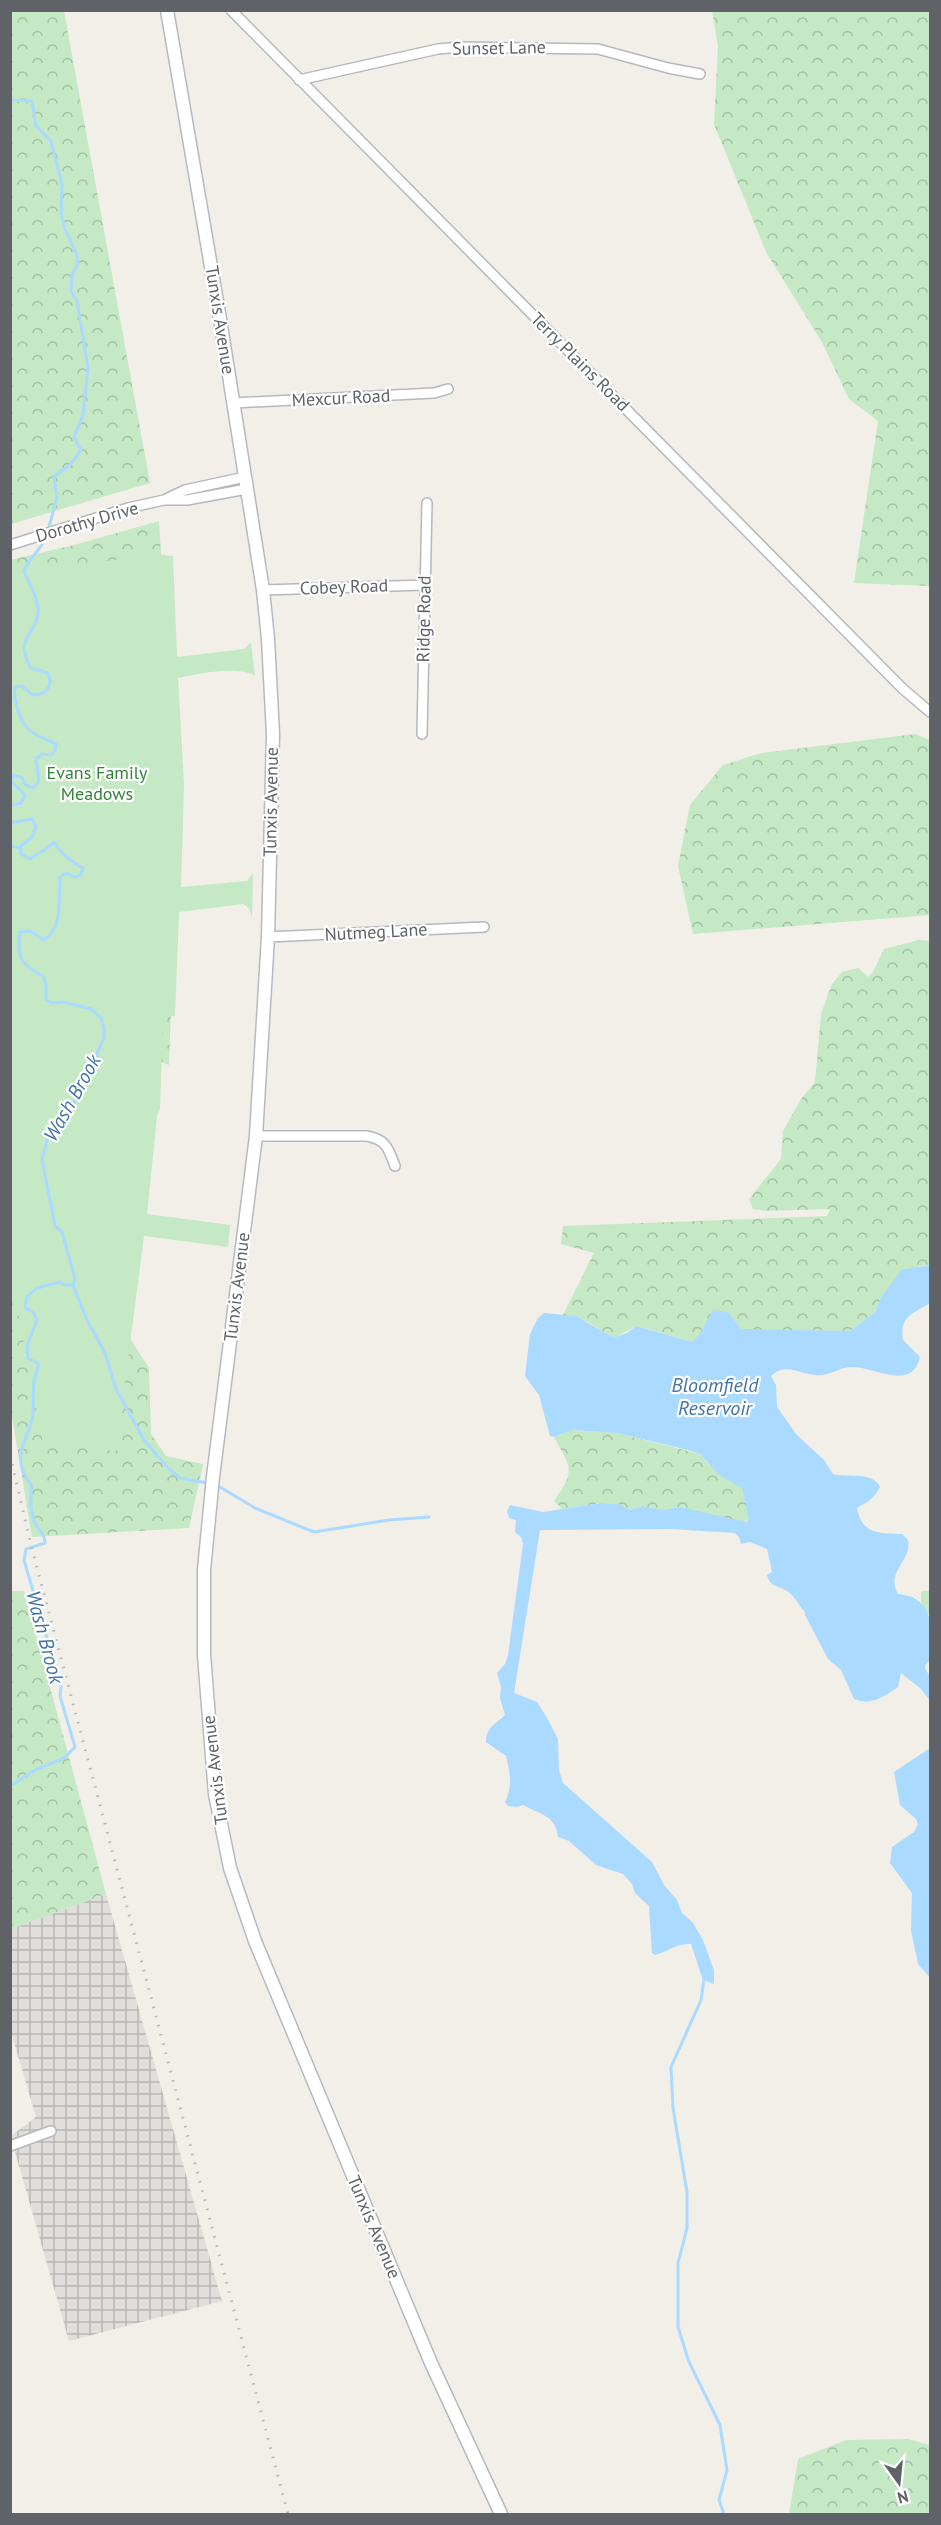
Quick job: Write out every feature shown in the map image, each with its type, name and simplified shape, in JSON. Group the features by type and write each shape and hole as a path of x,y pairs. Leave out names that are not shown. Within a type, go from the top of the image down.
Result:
{"main road":[{"name":"Tunxis Avenue","path":"167,10 262,590 268,639 273,734 268,937 255,1136 212,1483 204,1570 204,1655 215,1794 230,1868 255,1941 415,2325 458,2424 501,2514"}],"street":[{"name":"Terry Plains Road","path":"231,10 903,689 930,712"},
{"name":"Sunset Lane","path":"299,80 438,49 461,47 598,49 700,74"},
{"name":"Mexcur Road","path":"233,403 434,393 448,389"},
{"name":"Dorothy Drive","path":"10,545 100,515 164,500 187,500 246,483"},
{"name":"Ridge Road","path":"422,734 427,503"},
{"name":"Cobey Road","path":"262,590 425,585"},
{"name":"Nutmeg Lane","path":"268,937 484,927"},
{"path":"255,1136 380,1138 389,1149 395,1166"},
{"path":"10,2146 51,2131"}],"shaded area":[{"path":"106,1894 222,2301 69,2341 11,2138 36,2117 11,2032 11,1929"}],"green space":[{"path":"11,10 64,11 150,483 11,524"},
{"path":"712,11 930,11 930,586 854,583 878,421 849,399 822,342 766,252 714,124 718,46"},
{"name":"Evans Family Meadows","path":"159,521 178,825 169,1065 143,1056 129,1337 149,1368 151,1434 166,1456 203,1464 189,1528 32,1537 10,1404 10,560"},
{"name":"Evans Family Meadows","path":"162,555 173,556 177,657 244,649 251,642 255,676 239,671 229,671 178,678 184,785 181,887 247,881 253,873 252,917 249,908 243,904 179,912 175,1016 163,1017 160,1109 157,1116 147,1214 230,1225 228,1247 144,1236 116,1451 43,1444 10,1271 11,571"},
{"path":"915,734 930,740 930,915 693,934 678,866 690,805 723,765 761,753"},
{"path":"919,940 930,941 930,1265 919,1266 881,1298 875,1312 850,1331 741,1330 735,1321 704,1326 699,1337 692,1342 637,1326 615,1337 578,1318 563,1315 594,1253 561,1244 563,1226 827,1216 830,1209 766,1211 753,1209 749,1199 781,1159 783,1131 801,1099 815,1082 821,1014 832,984 842,972 858,968 868,977 873,972 884,949"},
{"path":"572,1430 617,1433 700,1454 709,1465 742,1488 750,1520 737,1522 680,1507 661,1510 643,1506 630,1510 618,1504 601,1503 562,1509 554,1501 566,1482 569,1469 554,1437"},
{"path":"11,1591 24,1591 106,1894 11,1929"},
{"path":"921,1591 930,1591 930,1617 921,1602"},
{"path":"908,2439 930,2445 930,2514 789,2514 798,2459 846,2440"}],"water":[{"name":"Bloomfield Reservoir","path":"930,1265 930,1303 913,1313 903,1326 903,1340 920,1357 916,1367 909,1373 901,1376 852,1367 820,1375 787,1369 771,1376 776,1385 777,1407 796,1434 824,1460 833,1474 866,1477 877,1482 880,1487 878,1491 857,1508 863,1523 873,1531 902,1534 908,1540 907,1553 897,1572 895,1586 898,1594 920,1602 929,1617 930,1660 925,1668 930,1677 930,1701 921,1689 901,1673 898,1687 882,1697 871,1701 854,1699 841,1670 828,1659 805,1612 791,1594 773,1585 770,1581 767,1575 772,1572 767,1549 750,1542 741,1544 735,1533 671,1529 540,1530 514,1693 537,1702 546,1716 558,1739 559,1770 563,1783 652,1862 664,1885 677,1900 682,1913 693,1923 703,1940 714,1970 714,1984 703,1980 691,1944 676,1946 655,1955 652,1953 649,1906 635,1893 632,1884 623,1874 596,1865 569,1841 558,1837 554,1824 546,1816 523,1805 508,1806 505,1802 510,1779 506,1756 486,1742 486,1737 490,1729 505,1715 497,1673 505,1664 508,1655 523,1544 521,1537 515,1532 516,1520 509,1518 507,1511 510,1505 543,1512 601,1503 618,1504 630,1510 643,1506 661,1510 680,1507 746,1522 749,1520 742,1488 719,1475 700,1454 688,1450 617,1433 572,1430 554,1437 550,1436 539,1395 525,1376 530,1334 538,1318 544,1313 576,1316 615,1337 627,1333 636,1326 692,1342 702,1331 713,1310 728,1312 741,1329 850,1331 875,1312 881,1298 901,1270"},
{"path":"930,1748 930,1978 918,1964 911,1930 912,1893 890,1863 892,1847 914,1832 918,1824 916,1819 900,1805 894,1772"}],"waterway":[{"name":"Wash Brook","path":"10,100 32,101 36,126 51,141 62,184 61,213 78,263 72,275 71,291 77,301 88,368 83,415 74,437 81,450 70,465 54,476 57,497 48,531"},
{"name":"Wash Brook","path":"10,805 21,803 25,795 11,781 12,775 21,777 26,785 33,788 39,782 36,759 42,754 51,755 55,751 56,744 27,728 21,719 15,697 15,687 22,686 33,695 38,695 48,689 50,682 48,673 31,668 24,649 25,642 35,623 38,607 24,571 46,537"},
{"name":"Wash Brook","path":"10,823 32,819 36,827 32,837 21,846 21,854 30,859 54,842 66,857 83,868 81,875 75,877 66,873 60,877 59,912 55,928 44,940 30,931 20,932 19,948 25,964 43,976 46,985 46,1000 91,1009 101,1018 104,1028 104,1038 76,1100 47,1140 42,1160 55,1226 62,1232 75,1278 73,1285 60,1282 37,1288 27,1297 25,1308 33,1312 37,1320 27,1346 28,1358 39,1364 34,1382 32,1419 20,1459 25,1476 32,1486 31,1504 35,1524 44,1536 45,1543 26,1549 24,1560 61,1686 60,1696 75,1747 64,1758 35,1770 10,1786"},
{"path":"10,846 21,848"},
{"path":"73,1285 87,1320 105,1353 116,1389 144,1440 167,1467 180,1478 208,1483"},
{"path":"215,1484 255,1508 314,1532 389,1520 429,1517"},
{"path":"704,1979 701,2000 671,2067 673,2108 687,2192 687,2228 678,2263 678,2327 689,2362 720,2425 727,2470 719,2500 724,2514"}],"railway":[{"path":"10,1455 31,1545 288,2514"}]}
